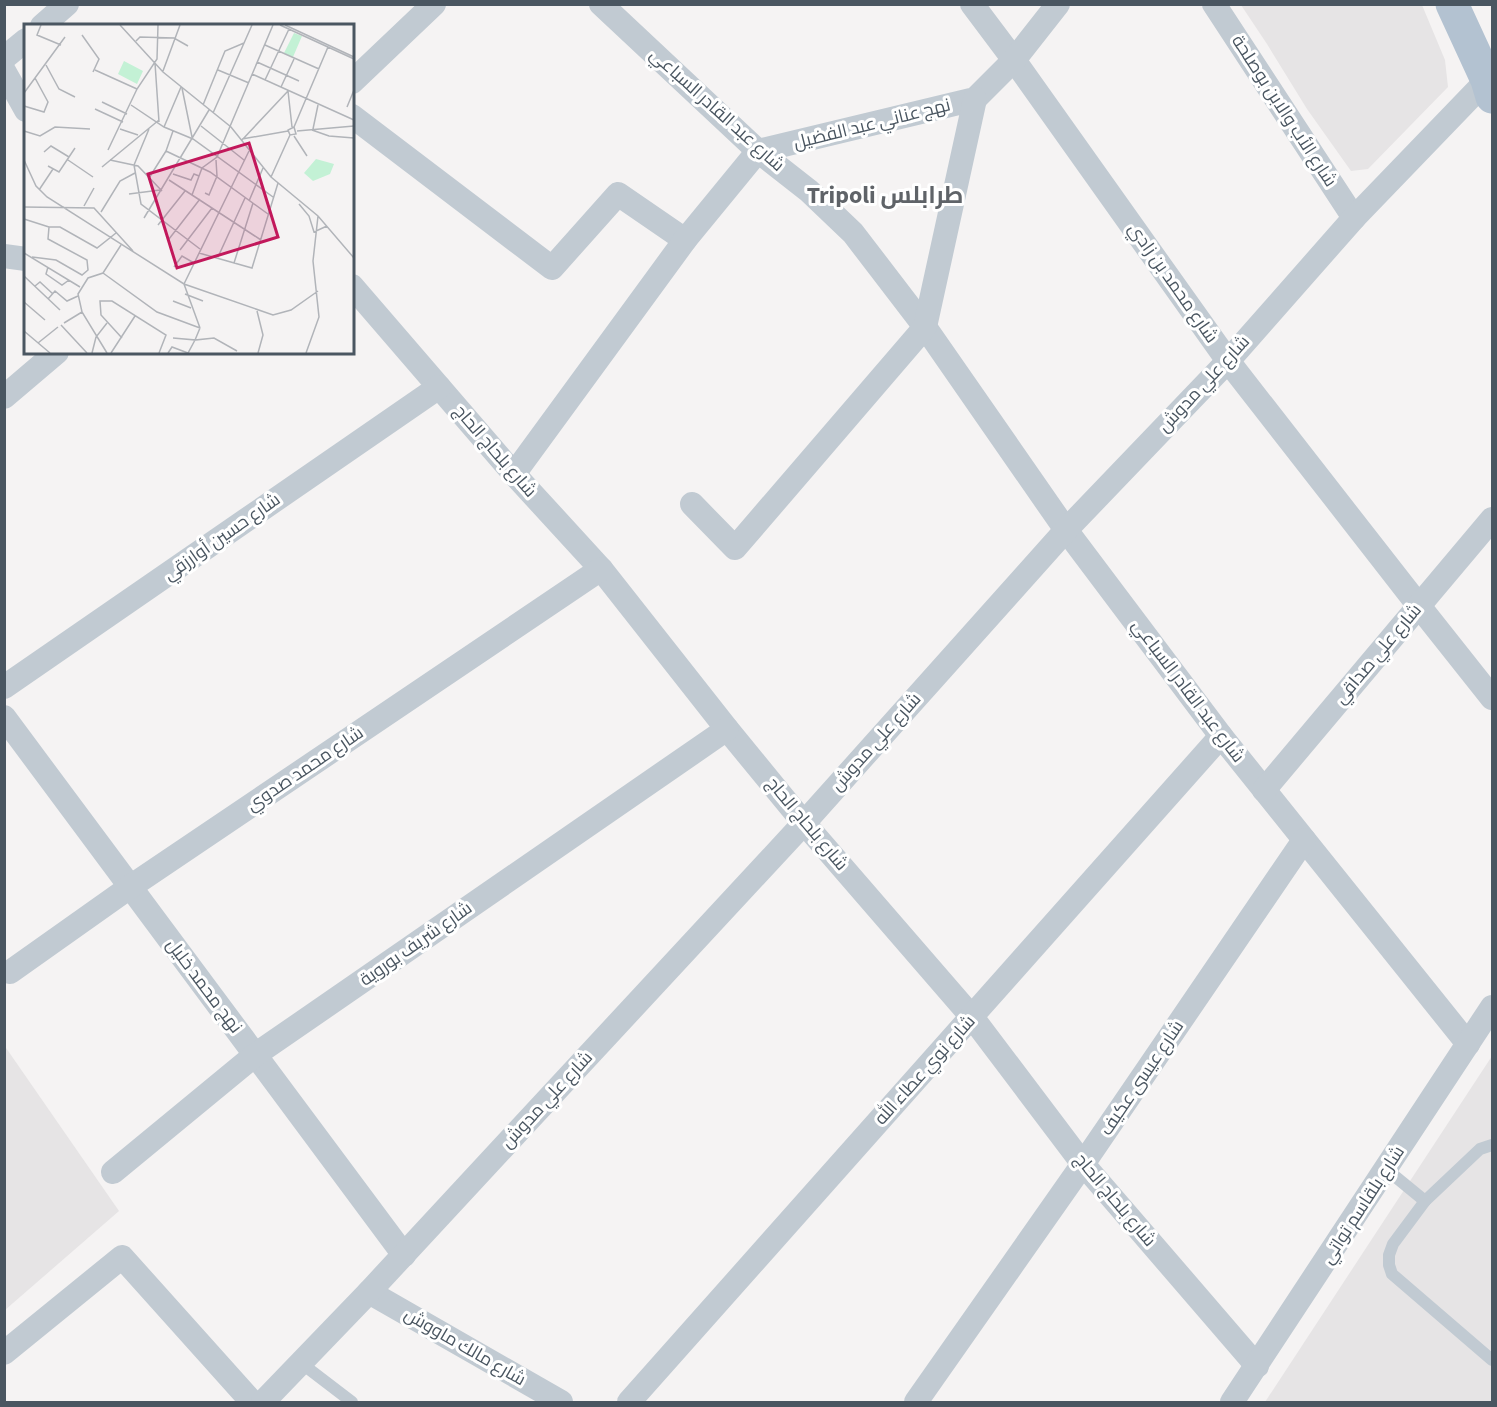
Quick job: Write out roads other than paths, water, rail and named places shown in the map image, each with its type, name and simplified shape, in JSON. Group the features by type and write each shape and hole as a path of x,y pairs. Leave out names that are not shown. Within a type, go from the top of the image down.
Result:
{"main road":[{"path":"1452,4 1490,88"}],"street":[{"path":"44,24 67,4"},
{"path":"354,80 434,4"},
{"name":"شارع عبد القادر السباعي","path":"601,4 758,151 809,191 853,233 925,327 1066,530 1221,736 1468,1044"},
{"name":"شارع محمد بن زادي","path":"972,4 1228,361 1492,698"},
{"name":"نهج عناني عبد الفضيل","path":"758,151 975,99 1014,60 1058,4"},
{"name":"شارع الأب والابن بوصلحة","path":"1214,4 1354,218"},
{"path":"4,58 24,42"},
{"path":"4,71 24,106"},
{"name":"شارع علي مدوش","path":"263,1402 404,1255 804,823 1066,530 1228,361 1354,218 1490,88"},
{"path":"692,504 735,548 925,327 975,99"},
{"path":"354,118 552,268 618,194 685,240"},
{"path":"514,474 685,240 758,151"},
{"path":"4,256 24,259"},
{"name":"شارع بلحاج الحاج","path":"354,288 514,474 601,569 804,823 972,1017 1083,1164 1257,1366"},
{"path":"4,397 55,354"},
{"name":"شارع حسين أوارزقي","path":"4,687 440,387"},
{"name":"شارع علي صداقي","path":"1264,790 1492,519"},
{"name":"شارع محمد صدوي","path":"10,972 130,887 601,569"},
{"name":"نهج محمد خليل","path":"4,717 404,1255"},
{"name":"شارع شريف بوروية","path":"113,1172 255,1055 728,729"},
{"name":"شارع نوي عطاء الله","path":"629,1402 1221,736"},
{"name":"شارع عيسى عكيف","path":"916,1402 1083,1164 1304,840"},
{"name":"شارع بلقاسم تواتي","path":"1232,1402 1492,1007"},
{"path":"4,1353 122,1257 252,1402"},
{"name":"شارع مالك ماووش","path":"369,1292 561,1402"}],"lane":[{"path":"1492,1146 1480,1149 1425,1201 1393,1244 1389,1256 1392,1274 1492,1360"},
{"path":"1386,1169 1425,1201"},
{"path":"301,1363 352,1402"}],"district":[{"name":"Tripoli طرابلس","path":"885,195"}]}
